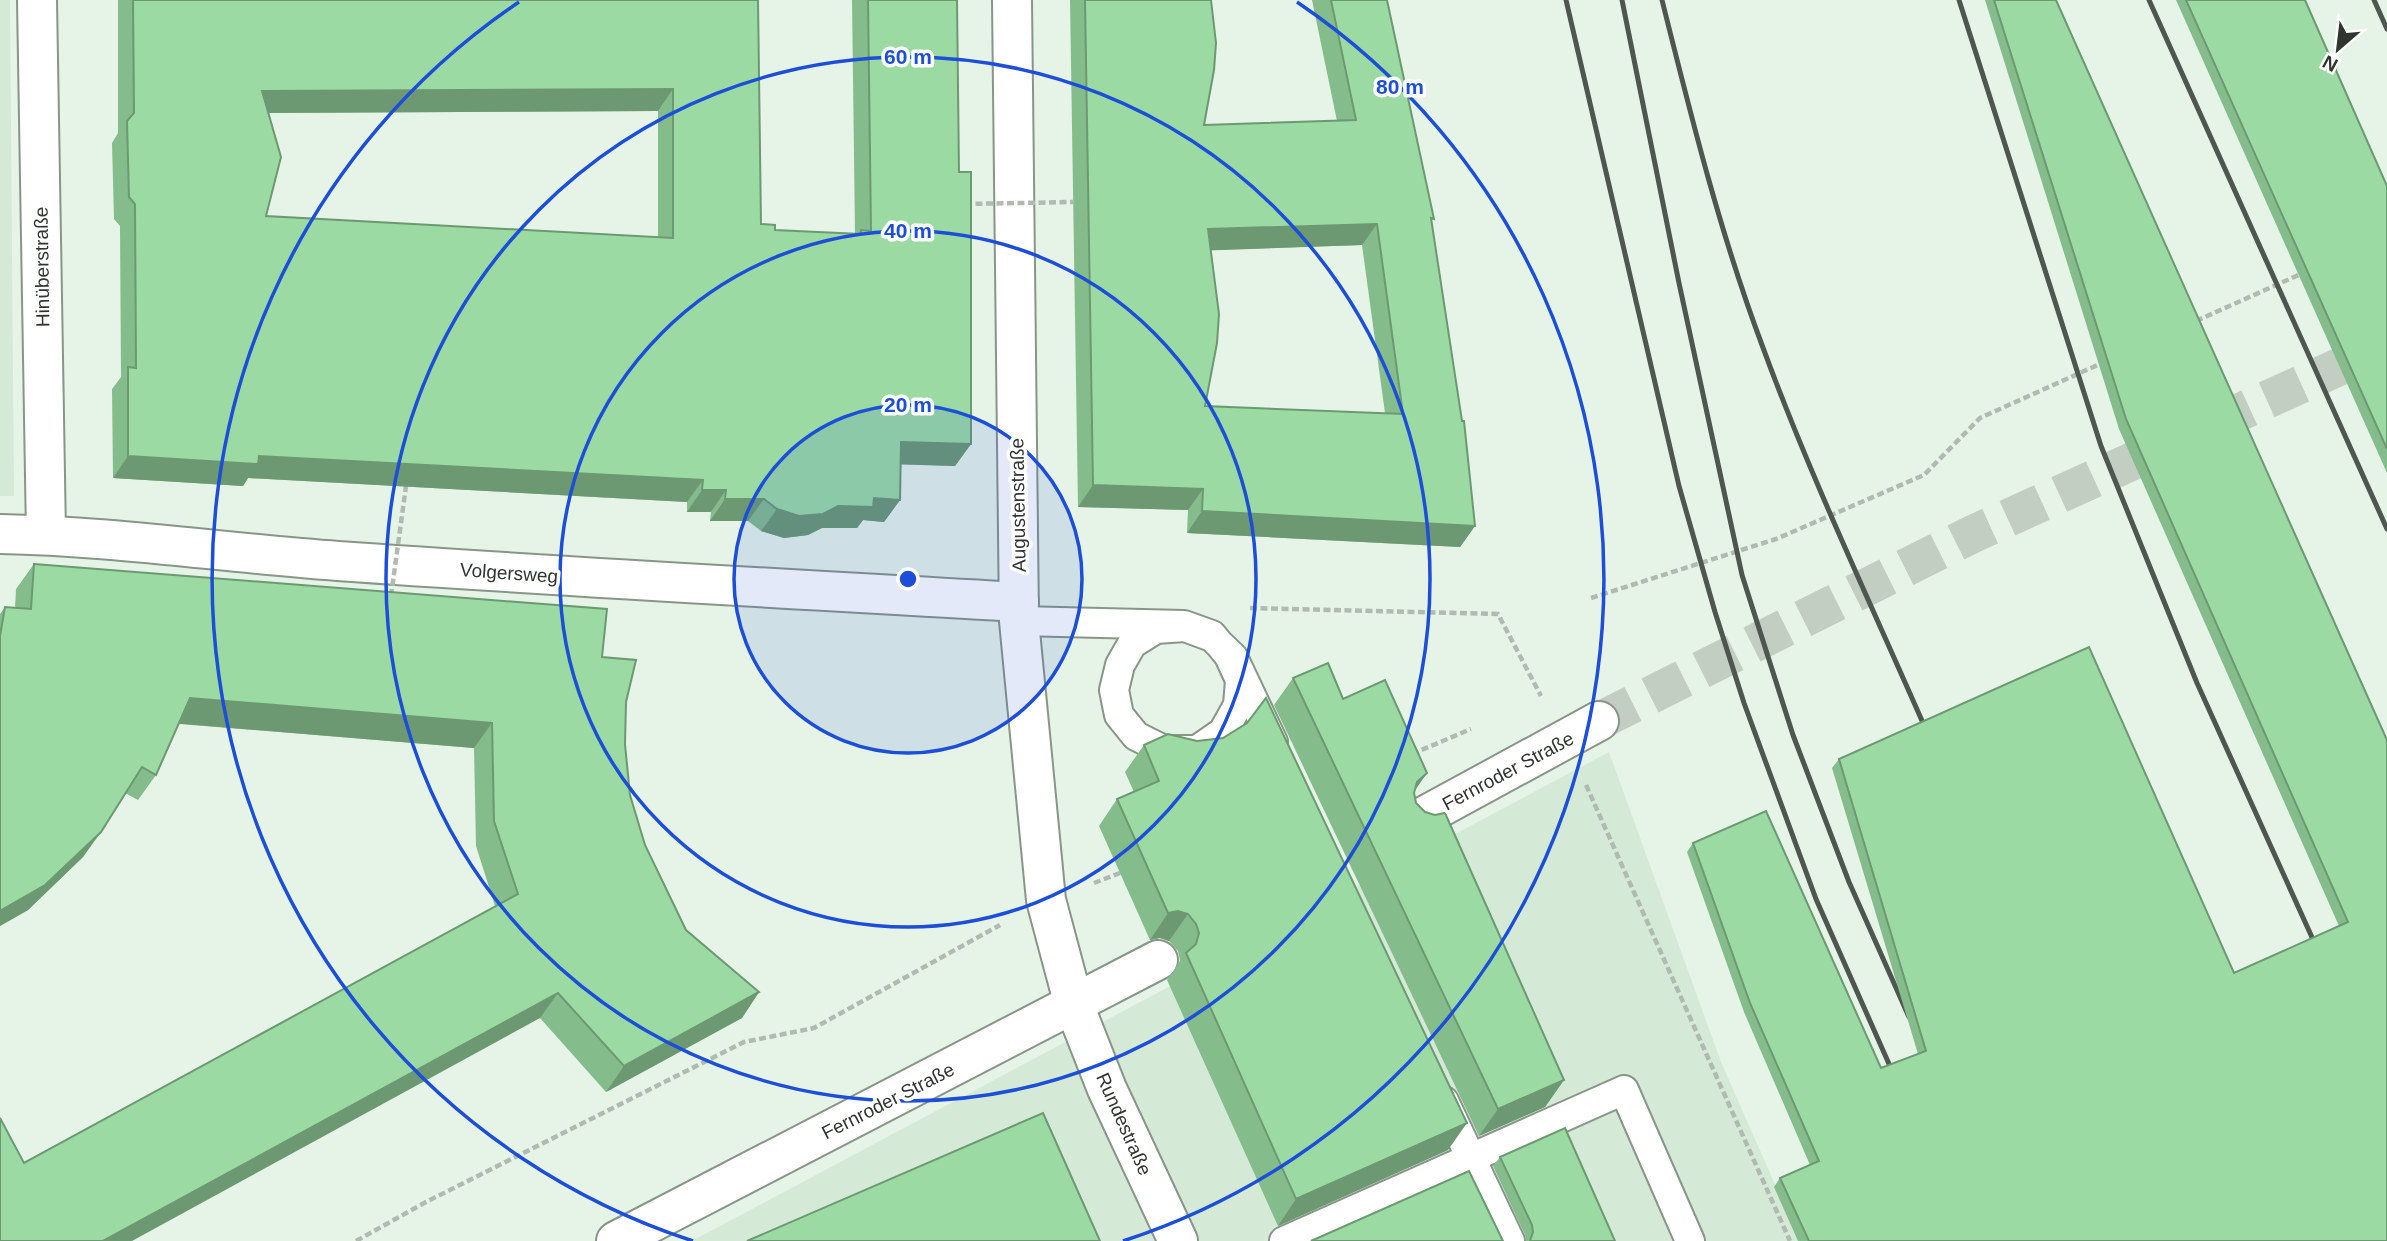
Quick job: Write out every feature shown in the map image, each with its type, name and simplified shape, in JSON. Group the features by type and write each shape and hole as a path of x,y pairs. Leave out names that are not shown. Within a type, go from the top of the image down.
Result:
{"street":[{"name":"Hinüberstraße","path":"37,0 46,535"},
{"name":"Augustenstraße","path":"1012,0 1019,612 1046,900 1074,1005"},
{"name":"Volgersweg","path":"0,534 46,535 291,558 1019,612"},
{"name":"Fernroder Straße","path":"1417,820 1599,721"},
{"name":"Fernroder Straße","path":"624,1239 1158,960"},
{"name":"Rundestraße","path":"1074,1005 1107,1089 1178,1241"}],"lane":[{"path":"1019,612 1184,625 1212,635 1221,646 1229,656 1240,680 1238,705 1223,732 1197,750 1164,750 1136,736 1119,715 1114,690 1120,665 1132,644 1156,629 1185,627 1212,637 1219,644 1226,650 1233,657 1286,769"},
{"path":"1433,1079 1510,1241"},
{"path":"1284,1241 1624,1090 1690,1241"}],"path":[{"path":"956,204 1073,202"},
{"path":"2183,327 2311,270"},
{"path":"1591,598 1776,539 1924,475 1980,418 2107,361"},
{"path":"390,605 406,486"},
{"path":"1238,607 1498,614 1566,740 1790,1241"},
{"path":"1403,758 1480,726"},
{"path":"356,1241 426,1202 744,1042 814,1028 1046,900 1120,873"}],"shaded area":[{"path":"0,0 10,0 14,496 0,496"},
{"path":"1609,752 1721,1062 1800,1241 692,1241"}],"building":[{"path":"133,0 758,0 761,224 775,225 775,230 861,234 861,230 871,231 868,0 957,0 959,172 971,172 971,444 901,442 900,500 874,498 873,507 838,506 823,514 799,516 777,509 764,499 725,499 726,490 702,490 703,480 259,456 258,464 128,456 128,367 136,368 135,204 129,197 127,121 134,113","holes":["673,89 673,238 266,216 281,157 262,91"]},
{"path":"1085,0 1211,0 1216,43 1204,125 1356,120 1331,0 1387,0 1434,219 1431,218 1464,421 1475,526 1202,511 1203,489 1093,485","holes":["1377,224 1403,414 1205,406 1217,343 1219,314 1208,229"]},
{"path":"1994,0 2056,0 2387,740 2387,1241 1809,1241 1780,1178 1819,1161 1750,1003 1693,843 1766,811 1881,1068 1926,1051 1839,759 2089,647 2234,973 2348,922 2126,419"},
{"path":"2186,0 2305,0 2387,186 2387,449"},
{"path":"34,564 607,609 602,657 636,660 626,702 625,744 630,795 645,845 686,930 759,992 624,1066 558,993 103,1241 0,1241 0,1118 24,1163 518,894 494,821 492,723 190,698 156,775 142,767 101,832 45,885 0,911 0,636 5,607 31,609"},
{"path":"1328,663 1343,699 1385,680 1427,773 1417,782 1414,793 1416,803 1425,812 1435,815 1445,813 1564,1080 1498,1109 1293,678"},
{"path":"1266,698 1467,1123 1296,1199 1186,953 1196,944 1199,933 1196,924 1188,914 1178,911 1168,913 1117,799 1159,781 1144,745 1168,734 1197,741 1223,738 1247,723"},
{"path":"1043,1113 1100,1241 747,1241"},
{"path":"1565,1128 1615,1241 1530,1241 1532,1225 1500,1157"},
{"path":"1469,1171 1503,1241 1311,1241"}],"tunnel":[{"path":"1599,721 1975,533 2387,345"}],"railway":[{"path":"1566,0 1679,486 1715,612 1744,703 1816,899 1897,1082"},
{"path":"1622,0 1742,575 1793,735 1849,882 1909,1017"},
{"path":"1662,0 1695,131 1762,345 1822,494 1930,739"},
{"path":"1959,0 2101,446 2197,683 2320,955"},
{"path":"2149,0 2387,529"},
{"path":"2374,0 2387,29"}]}
